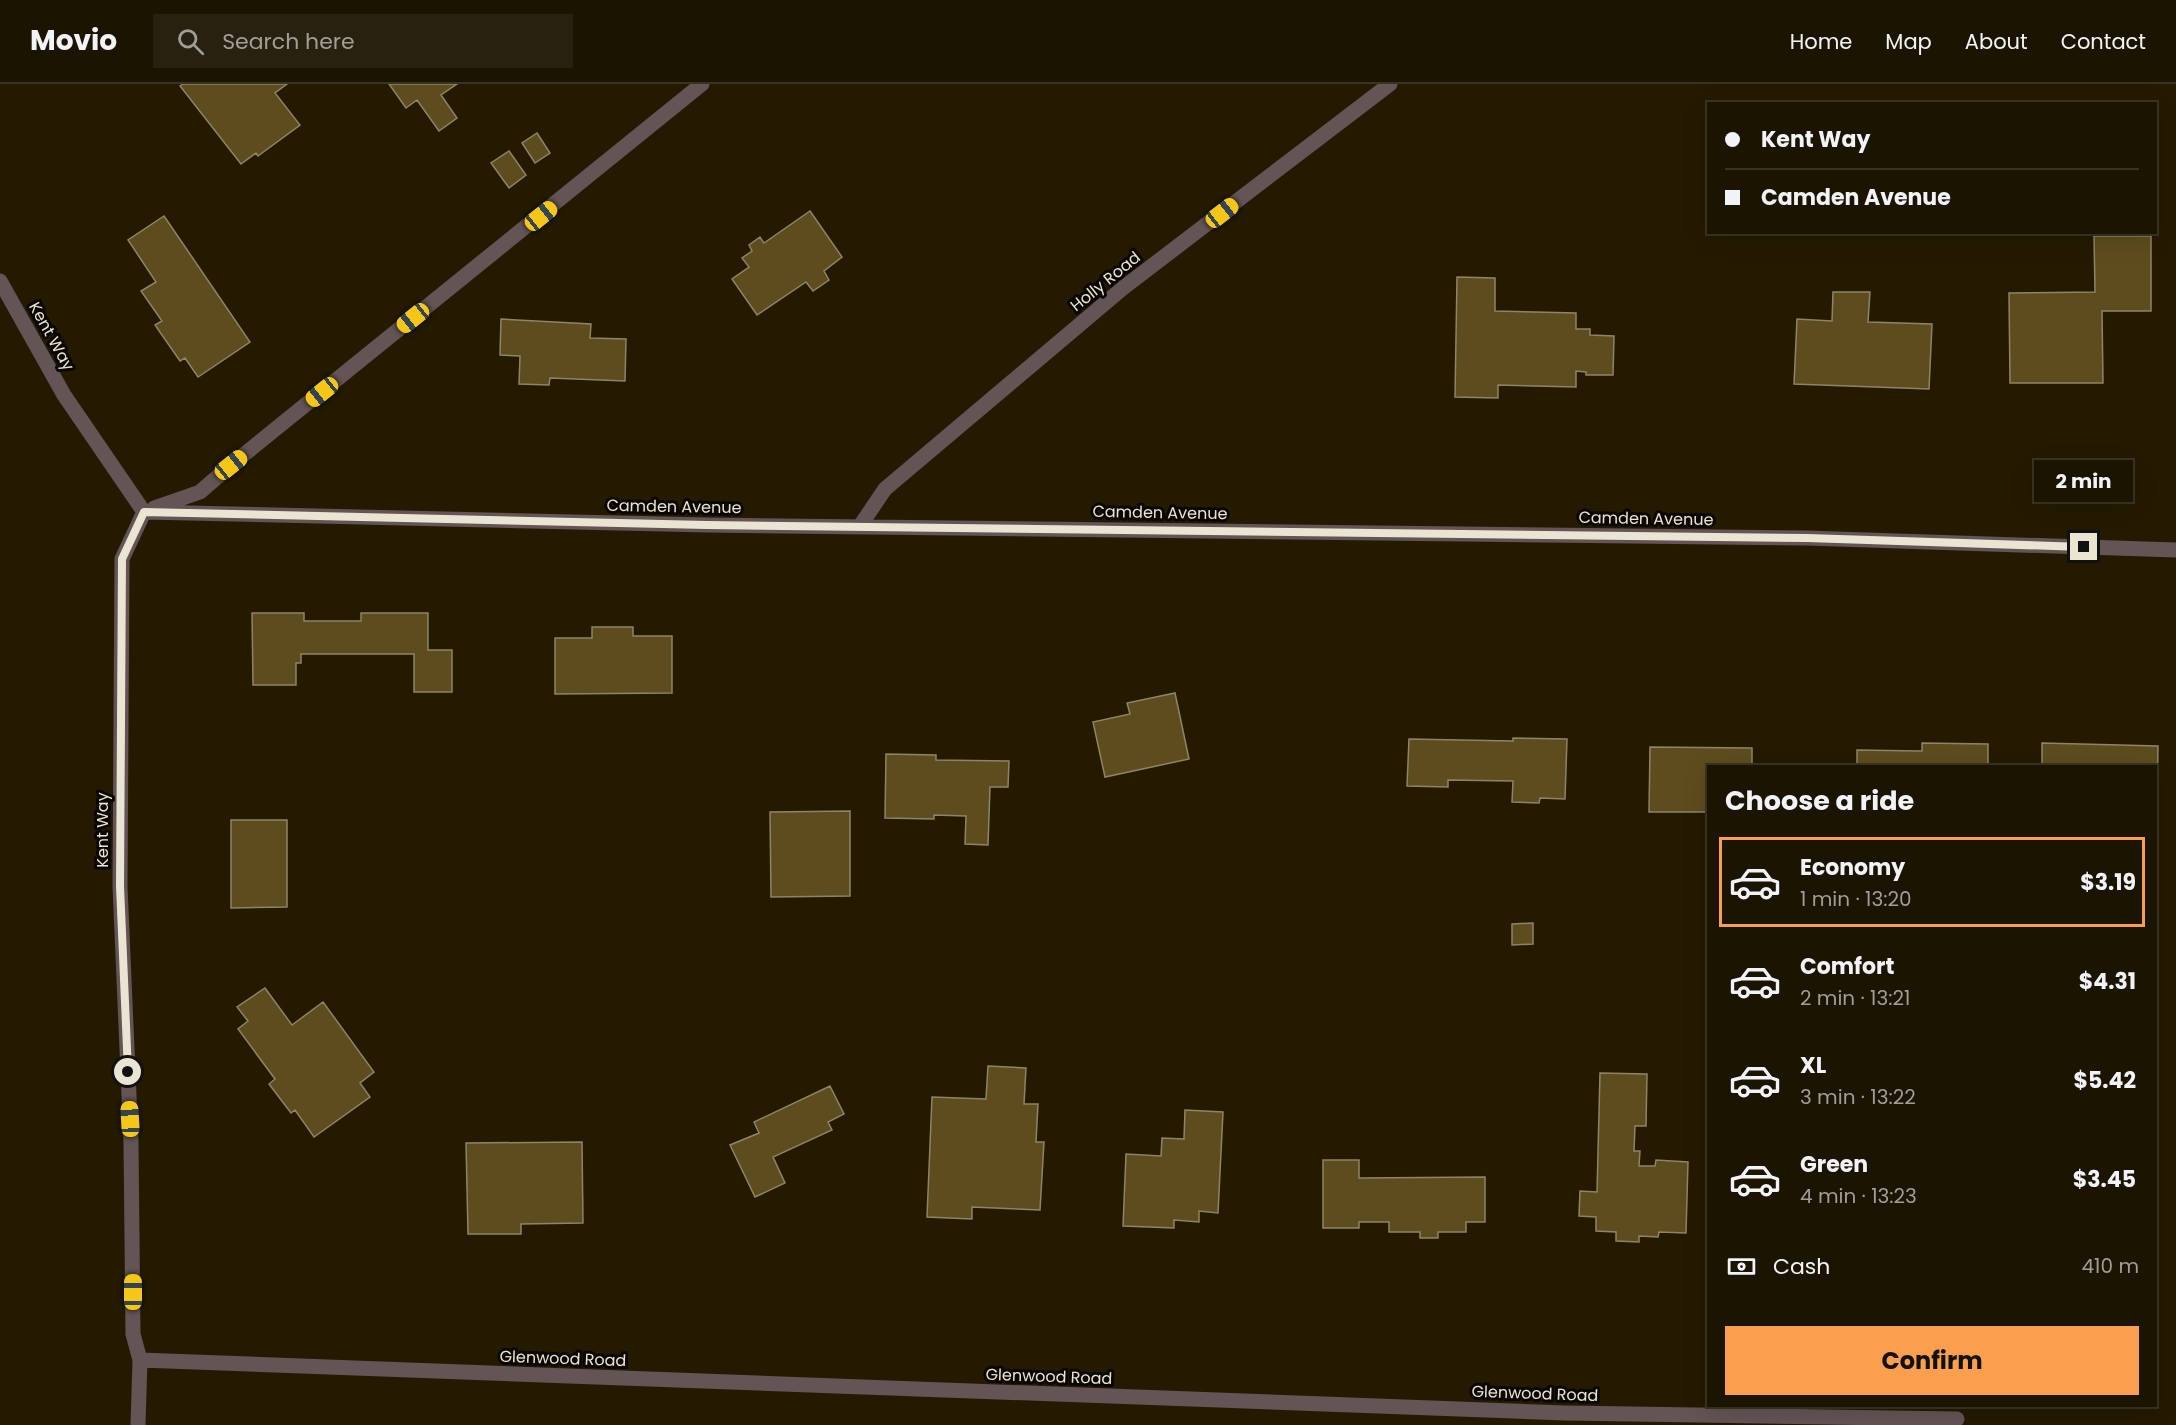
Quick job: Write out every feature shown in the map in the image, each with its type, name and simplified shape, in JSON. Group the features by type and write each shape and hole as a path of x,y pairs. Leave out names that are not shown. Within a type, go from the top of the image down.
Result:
{"street":[{"path":"144,512 200,492 702,84"},
{"name":"Holly Road","path":"860,526 885,489 1123,288 1390,84"},
{"name":"Kent Way","path":"0,281 64,395 144,512 122,559 120,886 131,1142 134,1334 140,1360 138,1425"},
{"name":"Camden Avenue","path":"144,512 707,525 1807,538 2176,550"},
{"name":"Glenwood Road","path":"140,1360 1565,1413 1957,1419"}],"building":[{"path":"183,84 287,84 275,93 300,125 258,156 256,153 241,164 180,86"},
{"path":"389,84 457,84 441,95 457,118 439,131 417,100 406,108"},
{"path":"537,133 550,153 535,163 522,143"},
{"path":"509,151 526,175 509,188 491,163"},
{"path":"810,211 842,257 824,271 829,280 813,291 806,282 757,315 732,279 749,267 742,258 752,251 749,245 760,237 764,243"},
{"path":"164,216 250,342 198,377 185,358 180,361 155,325 162,321 141,291 156,282 128,240"},
{"path":"2094,236 2151,236 2151,311 2102,311 2103,383 2010,383 2009,293 2095,292"},
{"path":"1457,277 1495,278 1495,311 1576,313 1576,329 1590,329 1590,335 1614,336 1613,375 1586,375 1586,372 1576,371 1576,387 1498,385 1498,398 1455,397"},
{"path":"1833,292 1870,292 1868,322 1932,324 1929,389 1794,384 1797,319 1832,321"},
{"path":"501,319 591,324 590,338 626,339 625,381 550,378 549,385 519,384 520,356 500,355"},
{"path":"252,613 304,613 304,621 361,621 361,613 428,613 428,650 452,650 452,692 414,692 414,654 301,654 301,663 296,663 296,685 253,685"},
{"path":"592,627 633,627 633,636 672,636 672,693 555,694 555,638 592,638"},
{"path":"1175,693 1189,759 1105,777 1093,722 1130,714 1127,703"},
{"path":"1513,738 1567,739 1565,799 1540,798 1539,803 1512,802 1513,781 1448,780 1448,787 1407,786 1409,739 1513,741"},
{"path":"1922,743 1988,744 1988,765 1857,765 1857,750 1922,751"},
{"path":"2042,743 2158,746 2157,805 2157,765 2042,765"},
{"path":"1650,747 1752,748 1752,765 1707,765 1707,812 1649,812"},
{"path":"886,754 936,755 936,760 1009,761 1008,787 990,787 988,845 965,844 966,816 934,815 934,819 885,818"},
{"path":"850,811 850,896 771,897 770,812"},
{"path":"231,820 287,820 287,907 231,908"},
{"path":"1533,923 1533,944 1512,945 1512,924"},
{"path":"265,988 292,1025 323,1002 374,1072 360,1083 370,1097 314,1137 295,1110 291,1113 269,1084 275,1079 238,1029 248,1021 237,1007"},
{"path":"988,1066 1026,1068 1024,1104 1038,1104 1036,1142 1044,1142 1040,1210 972,1207 972,1219 927,1217 932,1097 986,1099"},
{"path":"1600,1073 1647,1074 1646,1126 1635,1126 1634,1151 1640,1151 1639,1166 1655,1166 1656,1160 1688,1162 1686,1233 1659,1232 1658,1237 1639,1236 1639,1242 1616,1241 1616,1232 1596,1231 1596,1217 1579,1216 1580,1191 1597,1192"},
{"path":"830,1086 844,1114 828,1122 832,1130 773,1157 785,1183 755,1197 730,1145 759,1133 754,1122"},
{"path":"1185,1110 1223,1112 1218,1213 1199,1211 1199,1222 1174,1220 1174,1228 1123,1226 1126,1154 1161,1156 1162,1138 1184,1139"},
{"path":"582,1142 583,1223 521,1224 521,1234 468,1234 466,1143"},
{"path":"1323,1160 1359,1160 1359,1178 1485,1177 1485,1222 1466,1222 1466,1232 1438,1232 1438,1238 1420,1238 1420,1232 1389,1232 1389,1222 1359,1222 1359,1228 1323,1228"}],"route":[{"path":"128,1072 120,886 122,559 144,512 707,525 1807,538 2084,547"}]}
